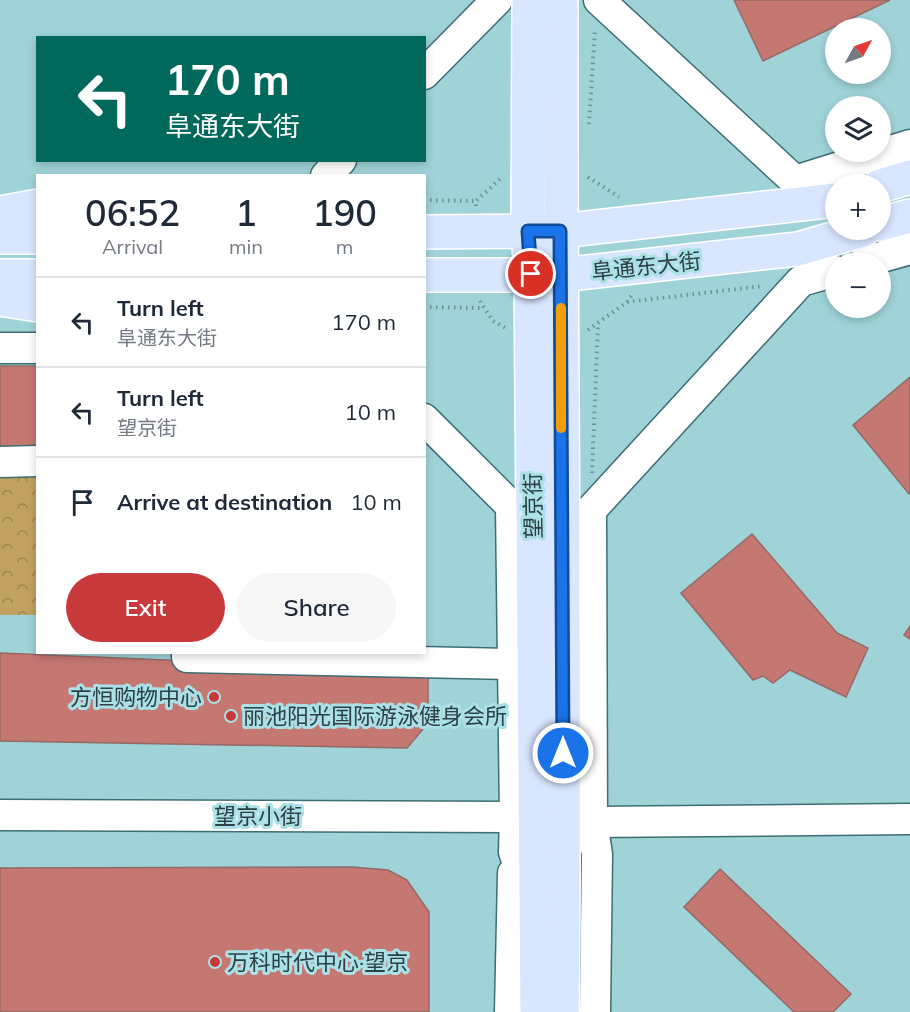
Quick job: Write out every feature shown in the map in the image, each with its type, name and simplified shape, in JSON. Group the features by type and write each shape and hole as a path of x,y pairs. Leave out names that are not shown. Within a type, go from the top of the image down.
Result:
{"main road":[{"name":"望京街","path":"529,0 528,231 546,275 537,1012"},
{"path":"561,0 560,231 546,275 564,871 562,1012"},
{"path":"891,183 910,177"},
{"name":"阜通东大街","path":"426,232 560,231 825,201"},
{"path":"0,213 36,206"},
{"path":"891,222 910,216"},
{"path":"0,237 36,237"},
{"name":"阜通东大街","path":"426,275 546,275 798,249 829,240"},
{"path":"0,276 36,276"},
{"path":"0,300 36,305"}],"street":[{"path":"426,72 496,0"},
{"path":"597,12 795,181 910,145"},
{"path":"328,174 339,162"},
{"path":"0,199 36,199"},
{"path":"891,254 910,249"},
{"path":"595,1012 597,854 592,822 591,510 801,282 825,274"},
{"path":"0,314 36,314"},
{"path":"0,348 36,348"},
{"path":"426,421 511,506 515,817 510,1012"},
{"path":"0,462 36,461"},
{"path":"187,654 187,657 513,664"},
{"name":"望京小街","path":"0,814 515,817"},
{"path":"592,822 910,819"},
{"path":"564,871 592,822"},
{"path":"514,852 537,920"}],"path":[{"path":"589,129 597,12"},
{"path":"426,200 476,201 503,176"},
{"path":"586,176 621,199"},
{"path":"476,201 476,210"},
{"path":"627,302 801,282"},
{"path":"582,333 627,302 639,284"},
{"path":"477,295 493,321 504,329 511,330"},
{"path":"426,307 484,308"},
{"path":"591,510 598,324"}],"green space":[{"path":"0,473 36,473 36,615 0,615"}],"building":[{"path":"734,0 890,0 853,18 825,18 825,31 763,61"},
{"path":"0,366 36,366 36,450 0,449"},
{"path":"910,377 910,493 909,494 853,425"},
{"path":"752,534 837,633 868,648 846,697 790,670 773,683 763,676 753,680 681,593"},
{"path":"910,626 910,639 904,635"},
{"name":"方恒购物中心","path":"0,653 428,671 428,723 407,748 0,741"},
{"name":"万科时代中心·望京","path":"352,867 388,870 407,880 429,912 429,1012 0,1012 0,868"},
{"path":"720,869 851,994 833,1012 794,1012 684,907"}],"slow traffic":[{"path":"561,308 561,428"}],"place":[{"name":"方恒购物中心","path":"214,697"},
{"name":"丽池阳光国际游泳健身会所","path":"231,716"},
{"name":"万科时代中心·望京","path":"215,962"}],"route":[{"path":"531,274 528,231 560,231 563,753"}]}
